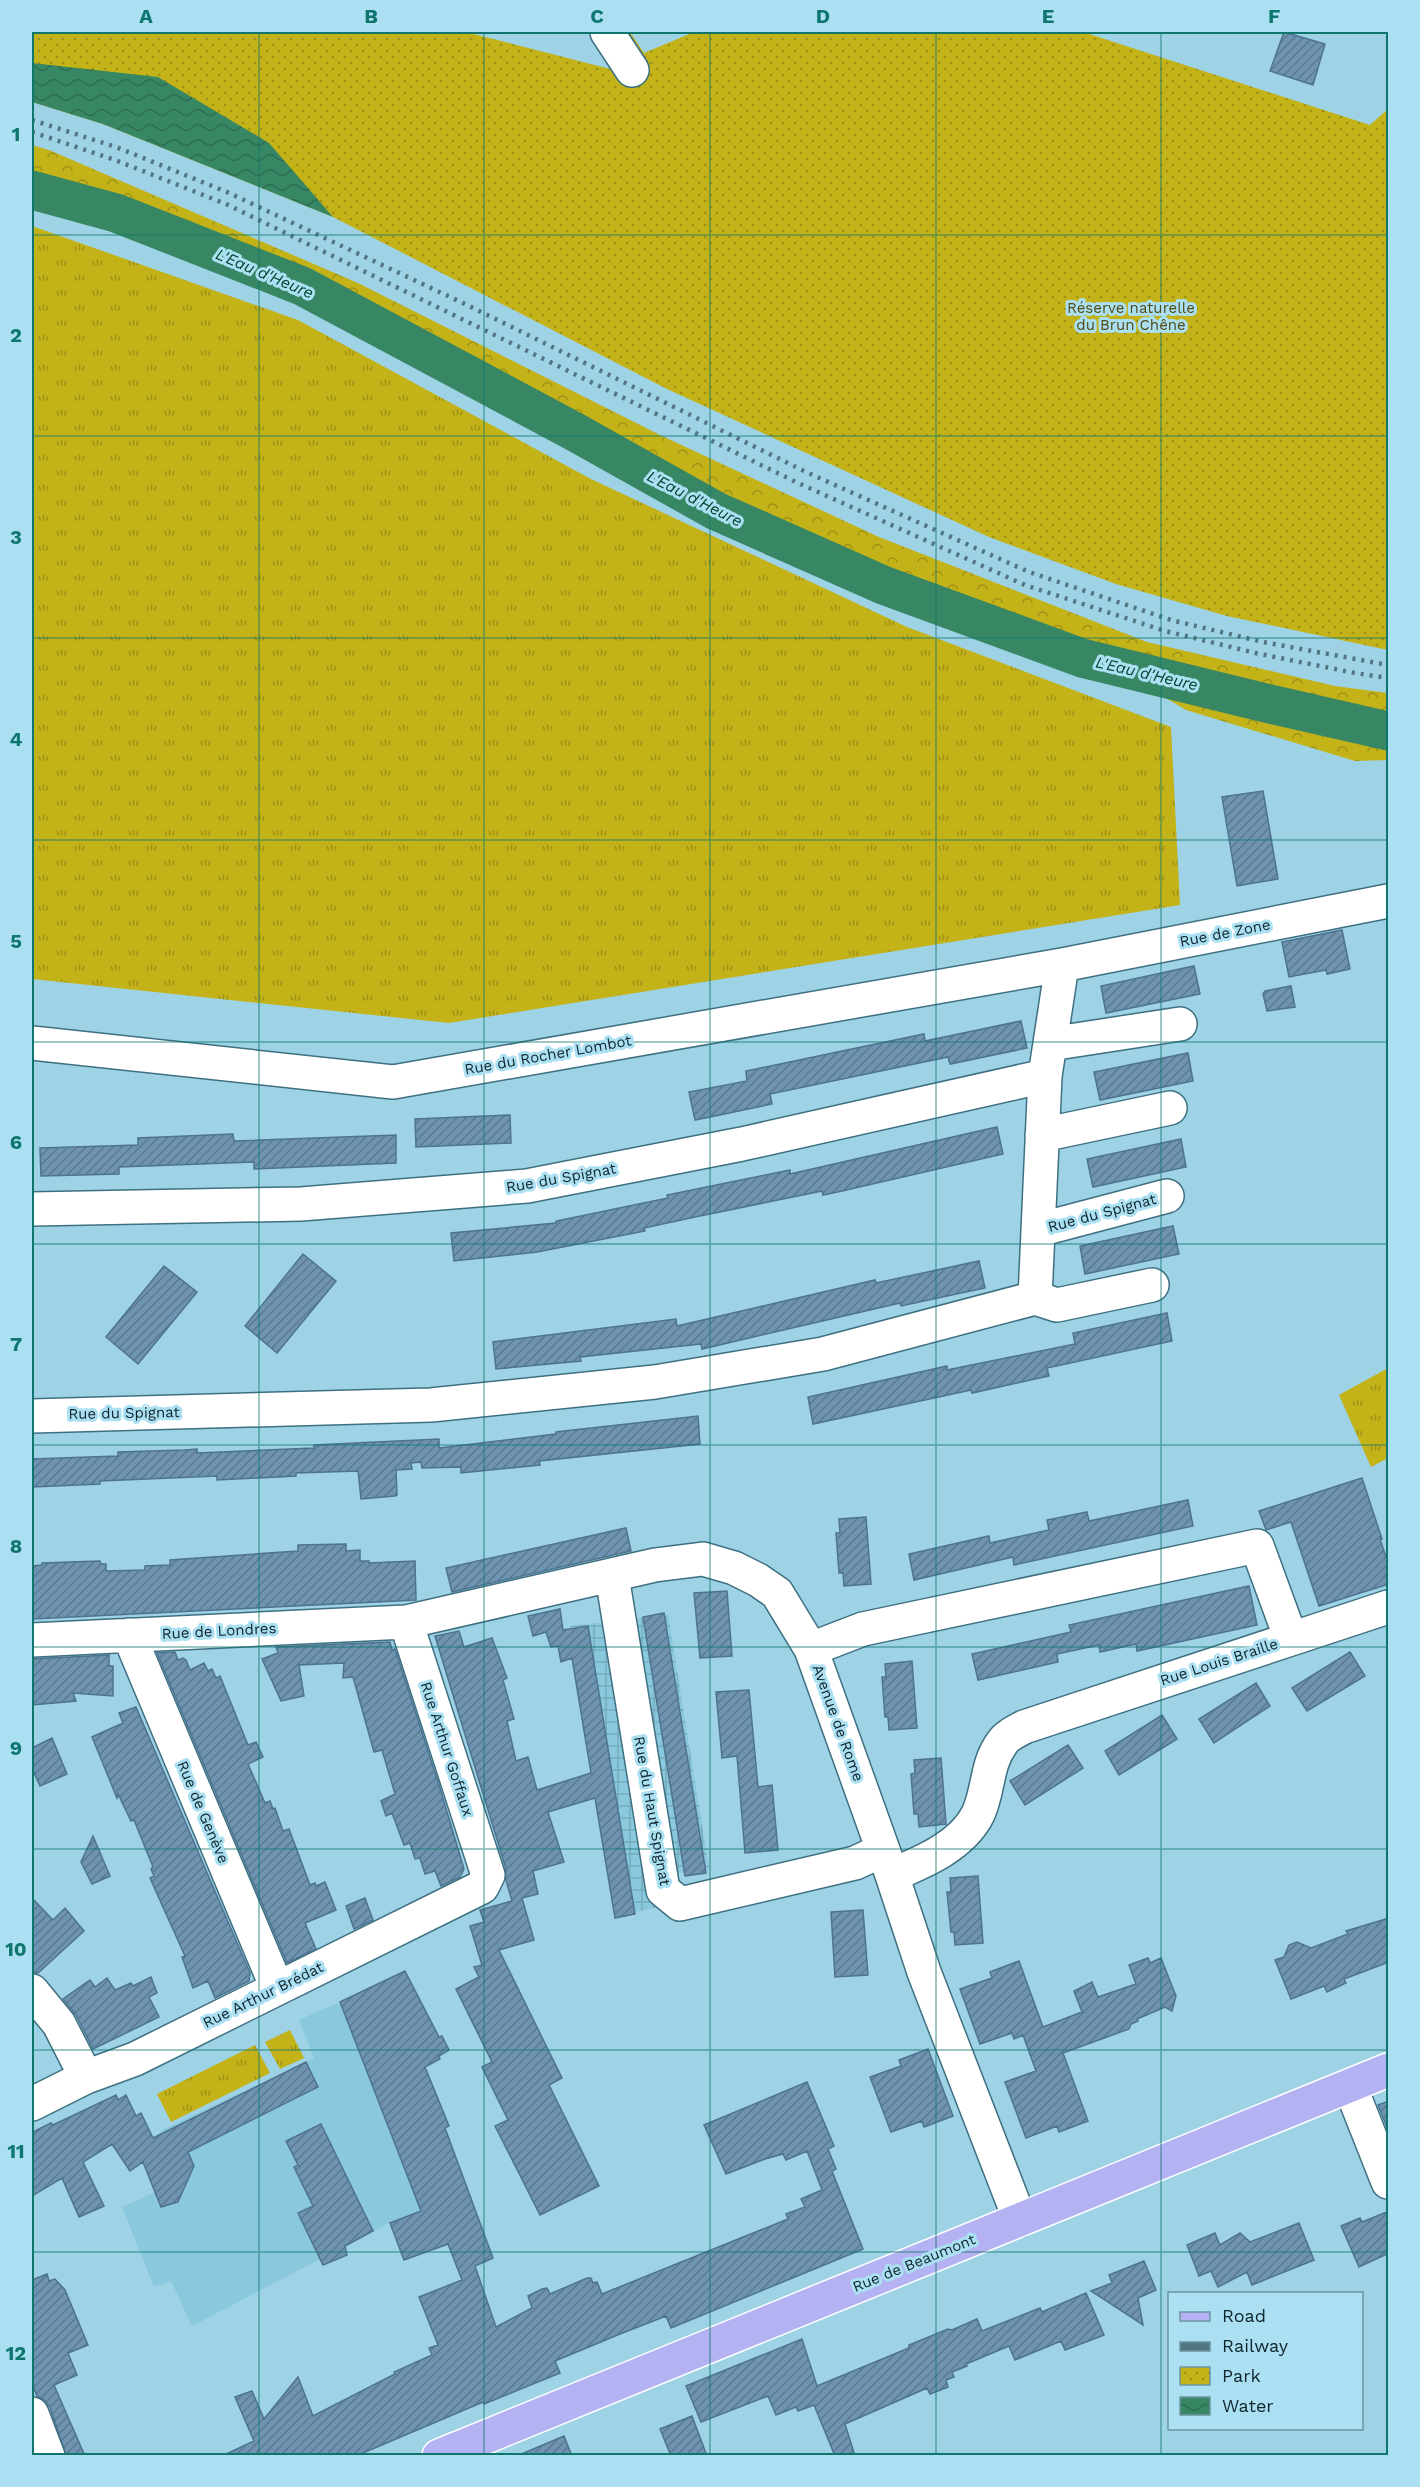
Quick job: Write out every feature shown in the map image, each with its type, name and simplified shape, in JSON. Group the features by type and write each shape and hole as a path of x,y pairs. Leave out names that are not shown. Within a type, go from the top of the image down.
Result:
{"main road":[{"name":"Rue de Beaumont","path":"439,2456 1389,2070"}],"street":[{"path":"607,32 632,70"},
{"name":"Rue de Zone","path":"1062,965 1389,901"},
{"name":"Rue du Rocher Lombot","path":"32,1043 393,1082 1062,965"},
{"name":"Rue du Spignat","path":"1035,1298 1045,1076 1062,965"},
{"path":"1050,1044 1180,1024"},
{"name":"Rue du Spignat","path":"32,1209 302,1204 527,1186 742,1144 1045,1076"},
{"path":"1042,1135 1170,1108"},
{"name":"Rue du Spignat","path":"1038,1230 1167,1196"},
{"name":"Rue du Spignat","path":"32,1416 431,1405 655,1382 823,1354 1035,1298 1057,1305 1152,1285"},
{"name":"Rue Louis Braille","path":"811,1649 863,1629 1257,1545 1291,1639 1024,1727 1003,1741 991,1763 978,1815 957,1839 933,1858 887,1862"},
{"name":"Avenue de Rome","path":"406,1622 655,1565 703,1559 734,1568 777,1593 811,1649 924,1972 1020,2220"},
{"name":"Rue du Haut Spignat","path":"612,1576 663,1890 680,1904 855,1863 887,1862"},
{"path":"1291,1639 1389,1607"},
{"name":"Rue de Londres","path":"32,1640 406,1622"},
{"name":"Rue Arthur Goffaux","path":"406,1622 488,1875"},
{"name":"Rue de Genève","path":"129,1635 277,1988"},
{"name":"Rue Arthur Brédat","path":"32,2104 86,2077 135,2059 482,1887 488,1875"},
{"path":"32,1991 59,2024 86,2077"},
{"path":"1350,2086 1389,2182"},
{"path":"32,2414 48,2456"}],"shaded area":[{"path":"668,1615 709,1869 672,1874 659,1907 616,1916 570,1626"},
{"path":"370,1989 451,2200 389,2223 192,2326 171,2281 154,2287 122,2207 160,2190 164,2137 162,2130 314,2058 299,2020"}],"green space":[{"name":"Réserve naturelle du Brun Chêne","path":"32,32 466,32 622,72 618,32 630,32 644,53 694,32 1083,32 1370,125 1388,109 1388,650 1227,616 1116,584 989,537 667,389 333,217 103,124 32,102"},
{"path":"32,145 49,150 358,283 660,435 879,537 1147,642 1335,686 1388,693 1388,760 1355,761 1186,710 1061,635 783,526 313,279 120,200 32,176"},
{"path":"32,226 298,320 591,479 907,627 1171,727 1180,905 449,1023 32,979"},
{"path":"1388,1368 1388,1458 1371,1467 1339,1395"},
{"path":"290,2030 304,2058 280,2069 265,2042"},
{"path":"255,2045 270,2073 171,2122 157,2094"}],"water":[{"path":"32,63 158,77 269,143 333,217 103,124 32,102"}],"building":[{"path":"1284,32 1325,44 1313,85 1270,71"},
{"path":"1263,791 1278,879 1237,886 1222,797"},
{"path":"1342,930 1350,969 1327,974 1326,970 1289,977 1282,942"},
{"path":"1194,966 1200,994 1106,1013 1101,986"},
{"path":"1291,986 1295,1007 1267,1011 1263,994 1265,991"},
{"path":"1021,1021 1027,1048 950,1064 948,1057 770,1094 772,1104 695,1120 689,1092 747,1081 746,1071 924,1034 925,1041"},
{"path":"1188,1053 1193,1081 1100,1100 1094,1072"},
{"path":"510,1115 511,1143 416,1147 415,1119"},
{"path":"997,1127 1003,1154 823,1195 822,1191 695,1217 644,1228 645,1231 537,1252 454,1261 451,1233 556,1223 556,1221 668,1198 667,1195 790,1170 790,1174"},
{"path":"233,1134 234,1141 396,1135 396,1163 254,1169 254,1162 119,1167 119,1174 41,1176 40,1148 138,1145 138,1138"},
{"path":"1181,1139 1186,1167 1093,1187 1087,1159"},
{"path":"1173,1226 1179,1254 1085,1274 1080,1246"},
{"path":"303,1254 336,1281 277,1353 245,1326"},
{"path":"979,1261 985,1288 901,1306 900,1303 702,1349 701,1344 580,1357 581,1361 496,1369 493,1342 676,1319 677,1326 875,1280 876,1283"},
{"path":"164,1266 197,1292 138,1364 106,1337"},
{"path":"1167,1313 1172,1341 1047,1368 1049,1376 972,1393 971,1390 813,1424 808,1397 947,1366 947,1370 1075,1344 1073,1333"},
{"path":"698,1416 700,1444 539,1461 540,1465 461,1473 461,1467 422,1468 421,1462 411,1463 412,1469 396,1470 397,1495 395,1496 361,1499 358,1471 296,1473 296,1476 217,1480 217,1476 100,1481 100,1484 32,1487 32,1459 118,1456 118,1452 197,1449 197,1453 314,1448 314,1445 439,1439 439,1448"},
{"path":"1362,1478 1389,1566 1389,1584 1319,1606 1291,1522 1266,1530 1259,1511"},
{"path":"1188,1500 1193,1526 1014,1565 1013,1557 914,1580 909,1554 989,1536 990,1543 1049,1530 1047,1520 1087,1512 1089,1521"},
{"path":"866,1517 871,1584 844,1586 843,1573 839,1573 836,1533 840,1533 839,1519"},
{"path":"626,1528 631,1551 452,1592 446,1568"},
{"path":"346,1544 346,1551 360,1550 360,1561 369,1561 369,1563 415,1561 416,1600 32,1619 32,1566 42,1565 42,1563 100,1561 101,1564 106,1564 106,1571 145,1570 145,1566 170,1565 170,1560 298,1551 298,1545"},
{"path":"1249,1586 1257,1625 1137,1651 1136,1644 1100,1652 1099,1645 1057,1654 1058,1662 978,1680 972,1654 1071,1632 1069,1625"},
{"path":"727,1591 732,1656 700,1658 694,1593"},
{"path":"560,1609 563,1630 588,1626 635,1914 615,1918 595,1798 548,1812 564,1862 533,1871 538,1894 522,1898 534,1940 499,1950 562,2078 549,2085 599,2186 540,2215 495,2126 508,2120 482,2067 492,2062 456,1989 479,1977 474,1967 482,1965 470,1926 484,1922 480,1910 512,1901 505,1877 506,1869 435,1636 459,1631 464,1647 492,1638 507,1678 503,1680 514,1719 507,1721 516,1761 528,1757 537,1790 591,1773 572,1658 561,1662 558,1646 551,1647 546,1632 533,1636 528,1616"},
{"path":"664,1613 706,1873 685,1876 643,1617"},
{"path":"390,1642 392,1650 395,1649 464,1869 460,1877 441,1886 435,1871 425,1874 420,1858 415,1859 410,1843 404,1845 392,1813 386,1816 381,1801 395,1794 382,1750 374,1752 353,1677 343,1678 344,1663 299,1665 304,1696 281,1701 262,1659 278,1653 276,1647"},
{"path":"175,1652 178,1660 183,1658 186,1660 190,1670 204,1663 208,1671 212,1669 216,1678 220,1676 248,1745 256,1742 263,1757 248,1764 265,1803 270,1801 273,1809 275,1808 283,1831 289,1829 310,1885 315,1883 316,1886 325,1882 336,1910 305,1923 316,1949 287,1963 157,1653"},
{"path":"1350,1652 1365,1676 1307,1711 1292,1688"},
{"path":"109,1655 109,1666 113,1666 113,1696 73,1693 76,1701 32,1705 32,1659"},
{"path":"912,1661 917,1728 889,1730 888,1717 885,1717 882,1677 886,1677 885,1664"},
{"path":"1256,1683 1270,1706 1214,1743 1199,1719"},
{"path":"749,1690 758,1787 772,1785 778,1850 745,1853 737,1756 722,1758 716,1692"},
{"path":"136,1707 250,1973 249,1981 215,1998 208,1981 193,1988 182,1957 185,1956 150,1878 154,1876 151,1869 153,1867 134,1820 131,1821 118,1794 117,1798 92,1737 123,1723 119,1713"},
{"path":"1162,1715 1177,1739 1119,1775 1105,1751"},
{"path":"52,1738 67,1774 40,1786 32,1768 32,1748"},
{"path":"1068,1745 1083,1768 1025,1805 1010,1781"},
{"path":"941,1758 946,1824 919,1827 918,1814 914,1814 911,1774 915,1773 914,1760"},
{"path":"93,1836 110,1876 92,1884 81,1862"},
{"path":"978,1876 983,1943 955,1945 954,1932 951,1932 947,1892 951,1892 950,1878"},
{"path":"32,1898 53,1920 65,1908 84,1931 38,1973 32,1973"},
{"path":"365,1898 373,1920 354,1929 346,1906"},
{"path":"863,1910 868,1975 835,1977 831,1912"},
{"path":"1389,1918 1389,1962 1344,1979 1346,1983 1327,1992 1324,1986 1291,1999 1275,1960 1284,1957 1289,1945 1297,1942 1311,1948 1348,1934 1346,1931"},
{"path":"1148,1958 1150,1963 1161,1958 1176,1996 1172,2011 1165,2007 1137,2019 1138,2021 1131,2024 1129,2029 1063,2053 1088,2121 1059,2132 1057,2126 1026,2138 1005,2082 1036,2071 1023,2035 1014,2039 1012,2033 980,2044 960,1989 992,1978 990,1972 1019,1961 1043,2027 1082,2012 1074,1991 1092,1982 1098,1997 1136,1984 1129,1965"},
{"path":"405,1971 439,2037 442,2036 449,2050 439,2056 440,2059 425,2067 449,2126 445,2128 493,2258 475,2266 496,2327 532,2308 528,2296 542,2289 547,2288 550,2294 591,2278 593,2283 597,2282 602,2294 788,2219 786,2214 805,2207 801,2199 822,2190 807,2151 786,2160 783,2154 765,2159 726,2174 704,2125 807,2082 834,2146 828,2149 836,2169 832,2171 863,2249 671,2328 666,2316 620,2334 555,2361 560,2373 484,2404 483,2402 356,2456 222,2456 254,2441 235,2397 252,2391 264,2419 298,2377 313,2416 395,2374 394,2372 432,2355 429,2348 438,2345 419,2297 462,2280 448,2244 404,2260 390,2223 421,2211 340,2002"},
{"path":"151,1977 157,1993 149,1997 159,2017 93,2049 76,2015 63,1999 90,1980 95,1987 107,1978 115,1990 131,1983 133,1986"},
{"path":"928,2049 953,2116 924,2127 922,2121 891,2132 870,2077 901,2066 899,2060"},
{"path":"306,2062 318,2087 188,2152 194,2166 178,2202 161,2207 143,2162 130,2171 112,2144 83,2162 104,2206 79,2217 62,2178 32,2196 32,2133 51,2123 53,2125 116,2095 118,2100 126,2095 136,2116 141,2113 153,2138"},
{"path":"1389,2101 1389,2132 1378,2105"},
{"path":"321,2124 373,2231 345,2246 347,2255 323,2265 298,2213 313,2206 294,2167 298,2165 286,2141"},
{"path":"1389,2211 1389,2253 1359,2267 1341,2226 1360,2218 1362,2222"},
{"path":"1299,2223 1314,2260 1252,2285 1247,2272 1218,2287 1211,2271 1199,2276 1187,2245 1215,2233 1220,2245 1240,2233 1250,2242"},
{"path":"1144,2261 1156,2290 1138,2298 1143,2325 1091,2291 1112,2283 1109,2275"},
{"path":"47,2274 49,2281 55,2279 65,2290 88,2345 68,2353 77,2375 54,2385 85,2456 66,2456 50,2407 37,2396 32,2384 32,2280"},
{"path":"1086,2293 1104,2335 1065,2350 1061,2341 1015,2360 1009,2346 966,2364 967,2366 952,2372 954,2377 946,2380 948,2387 930,2394 927,2388 845,2424 855,2456 835,2456 814,2405 798,2411 796,2407 776,2415 768,2396 701,2422 686,2386 802,2339 817,2386 909,2348 909,2345 948,2329 952,2330 977,2319 982,2331 1040,2308 1042,2312"},
{"path":"692,2416 707,2456 671,2456 660,2429"},
{"path":"564,2436 572,2456 519,2456 519,2455"}],"waterway":[{"name":"L'Eau d'Heure","path":"32,190 116,213 302,286 575,432 716,511 883,585 1082,658 1388,731"}],"railway":[{"path":"32,120 116,147 227,192 465,304 806,472 1029,572 1171,620 1263,642 1388,665"},
{"path":"32,132 115,160 226,204 798,483 1025,585 1165,631 1260,654 1388,678"}]}
